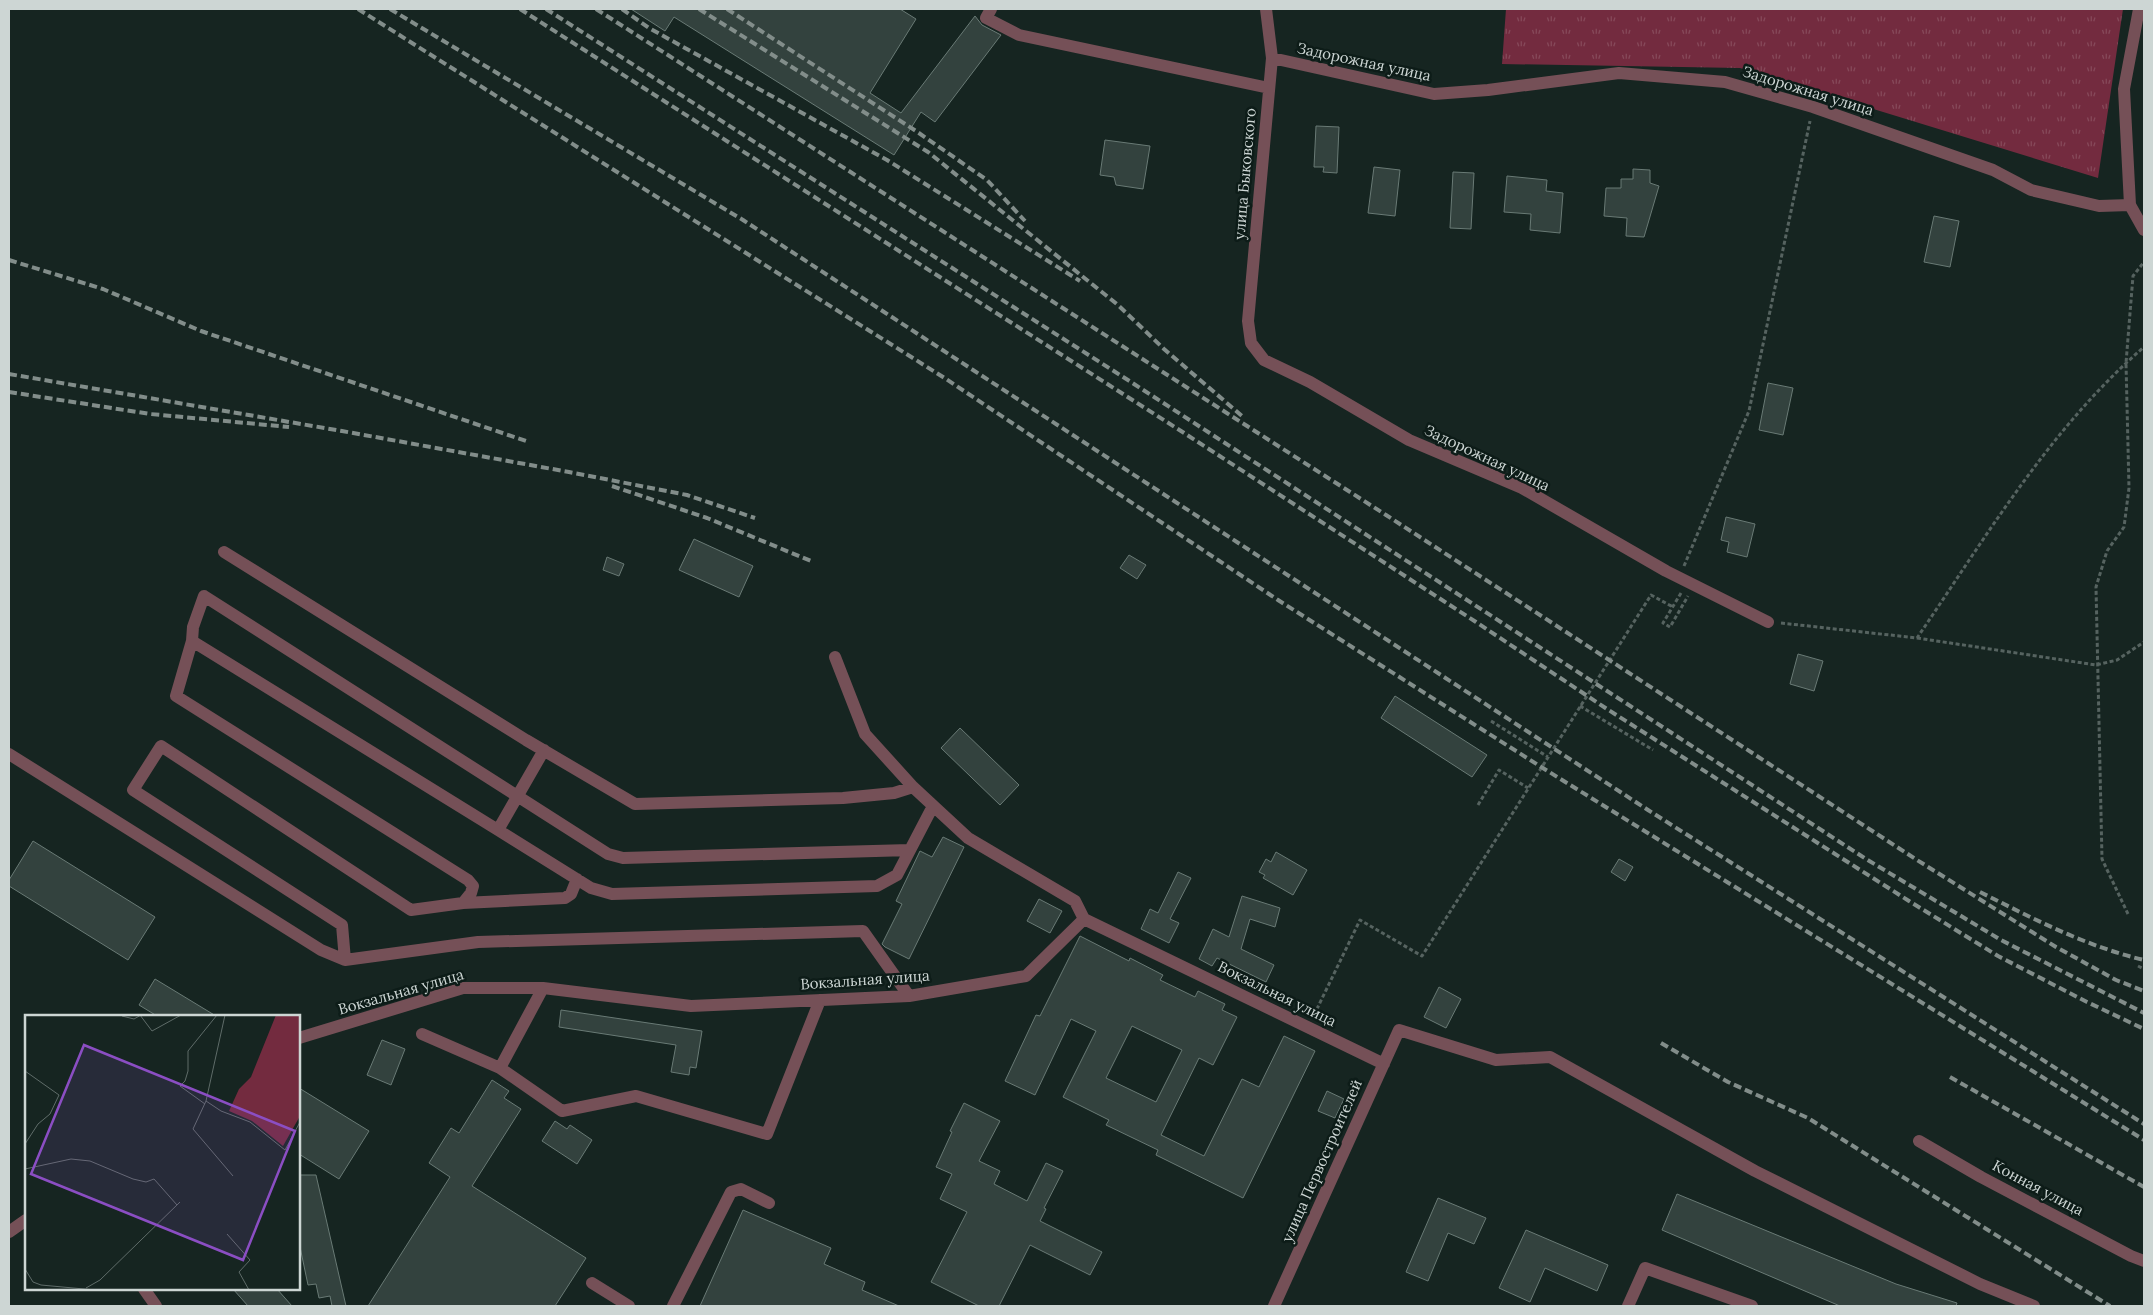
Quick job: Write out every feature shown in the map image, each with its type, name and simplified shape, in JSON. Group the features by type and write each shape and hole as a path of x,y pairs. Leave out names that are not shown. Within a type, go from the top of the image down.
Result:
{"street":[{"name":"улица Быковского","path":"1251,343 1248,320 1272,58 1266,9"},
{"path":"2139,9 2124,89 2130,205 2144,230"},
{"path":"988,13 1019,35 1269,88"},
{"name":"Задорожная улица","path":"1272,58 1434,94 1488,90 1619,73 1725,82 1812,108 1993,170 2031,190 2099,206 2130,205"},
{"name":"Задорожная улица","path":"1251,343 1264,360 1310,382 1409,440 1522,488 1686,584 1768,622"},
{"path":"224,552 544,750 635,804 843,798 894,793 913,787"},
{"path":"463,903 473,886 468,880 176,696 192,641 192,627 204,596 517,798 608,854 623,858 910,850"},
{"path":"192,641 591,888 612,894 877,886 897,875 934,806"},
{"path":"835,657 865,734 913,787 968,838 1075,901 1084,919"},
{"path":"345,960 342,925 133,790 161,746 411,910 463,903 565,898 571,894 577,879"},
{"path":"498,830 544,750"},
{"path":"9,754 321,950 345,960 478,942 863,931 909,996"},
{"name":"Вокзальная улица","path":"300,1038 464,988 543,988 691,1006 909,996 1026,976 1084,919 1384,1064"},
{"path":"500,1068 543,988"},
{"path":"422,1034 500,1068 562,1111 636,1096 767,1134 820,1000"},
{"name":"улица Первостроителей","path":"1274,1306 1399,1030 1496,1060 1550,1057 1755,1171 1980,1284 2034,1306"},
{"name":"Конная улица","path":"1918,1141 1989,1181 2131,1256 2144,1261"},
{"path":"673,1306 731,1192 741,1189 769,1203"},
{"path":"9,1232 25,1221"},
{"path":"1628,1306 1645,1268 1752,1306"},
{"path":"592,1283 629,1306"},
{"path":"145,1290 156,1306"}],"path":[{"path":"1686,584 1663,623 1670,627 1686,584 1749,411 1812,108"},
{"path":"2128,914 2102,859 2096,665 2096,587 2107,552 2124,527 2129,488 2126,362 2133,276 2144,262"},
{"path":"1917,638 2048,447 2126,362 2144,347"},
{"path":"1308,1027 1360,920 1422,956 1651,595 1673,607"},
{"path":"1768,622 1917,638 2096,665 2117,660 2144,642"},
{"path":"1580,706 1653,750"},
{"path":"1491,721 1548,757"},
{"path":"1478,805 1499,770 1528,788"},
{"path":"2138,966 2144,969"}],"green space":[{"path":"1506,9 2123,9 2098,178 1740,68 1502,64"}],"building":[{"path":"631,9 900,9 916,19 870,93 901,113 975,16 982,25 1001,35 935,122 921,112 894,155 674,17 665,31"},
{"path":"1316,126 1339,127 1337,173 1323,172 1324,167 1314,167"},
{"path":"1105,140 1150,146 1143,189 1116,185 1114,177 1100,175"},
{"path":"1374,167 1400,170 1395,216 1368,213"},
{"path":"1633,169 1650,170 1650,183 1659,186 1644,237 1626,236 1627,218 1604,216 1606,188 1621,188 1621,179 1633,179"},
{"path":"1453,172 1474,173 1471,229 1450,228"},
{"path":"1507,176 1547,180 1546,191 1563,193 1560,233 1530,230 1531,214 1504,212"},
{"path":"1934,216 1959,221 1950,267 1924,262"},
{"path":"1768,383 1793,388 1783,435 1759,430"},
{"path":"1726,517 1755,524 1747,557 1727,552 1729,542 1721,540"},
{"path":"694,539 753,566 739,597 679,570"},
{"path":"1129,555 1146,565 1137,579 1120,568"},
{"path":"607,557 624,564 619,576 603,570"},
{"path":"1798,654 1823,661 1814,691 1790,684"},
{"path":"1395,696 1487,755 1472,777 1381,718"},
{"path":"960,728 1019,785 1000,805 941,748"},
{"path":"943,837 964,847 909,959 882,944 902,904 896,901 920,851 932,857"},
{"path":"33,841 155,917 128,960 9,886 9,880"},
{"path":"1276,852 1307,870 1293,895 1263,878 1265,875 1259,872 1266,859 1271,862"},
{"path":"1619,859 1633,867 1625,881 1611,872"},
{"path":"1178,872 1191,878 1170,919 1179,923 1169,943 1141,929 1150,909 1158,913"},
{"path":"1242,896 1280,908 1275,927 1250,919 1241,949 1274,965 1266,982 1217,958 1212,966 1199,959 1213,929 1229,937"},
{"path":"1039,899 1062,911 1050,933 1027,921"},
{"path":"1080,936 1129,961 1130,958 1163,975 1160,980 1195,997 1198,991 1225,1004 1222,1010 1237,1017 1213,1065 1199,1058 1161,1135 1204,1156 1242,1079 1259,1087 1284,1036 1315,1051 1243,1198 1156,1155 1158,1150 1106,1125 1109,1120 1063,1097 1096,1031 1071,1019 1035,1095 1005,1081 1036,1015 1040,1016","holes":["1132,1026 1182,1050 1156,1102 1106,1078"]},
{"path":"155,979 214,1015 155,1015 139,1005"},
{"path":"1439,987 1461,999 1446,1028 1424,1017"},
{"path":"561,1010 702,1031 696,1068 690,1067 689,1075 671,1072 676,1045 559,1027"},
{"path":"382,1040 405,1049 391,1085 367,1075"},
{"path":"492,1080 509,1091 504,1098 521,1109 472,1186 586,1258 555,1306 368,1306 450,1177 429,1163 451,1128 459,1133"},
{"path":"300,1089 369,1131 339,1179 300,1155"},
{"path":"1327,1091 1344,1099 1335,1118 1318,1111"},
{"path":"964,1103 1000,1121 979,1161 1000,1171 994,1184 1027,1201 1046,1163 1063,1171 1044,1208 1046,1209 1040,1221 1102,1252 1090,1275 1030,1245 999,1306 979,1306 931,1282 967,1212 940,1199 952,1174 936,1167 952,1132 950,1131"},
{"path":"555,1121 567,1129 570,1125 592,1140 577,1164 542,1141"},
{"path":"300,1175 316,1175 346,1306 332,1306 330,1296 319,1298 316,1284 308,1285 300,1247"},
{"path":"1677,1194 1896,1284 1957,1303 1956,1306 1840,1306 1662,1230"},
{"path":"1438,1198 1486,1218 1474,1244 1448,1233 1428,1281 1406,1272"},
{"path":"743,1210 831,1248 824,1264 865,1282 862,1290 899,1306 700,1306"},
{"path":"1526,1230 1608,1265 1597,1291 1545,1268 1530,1302 1499,1288"},
{"path":"234,1290 278,1290 292,1306 248,1306"}],"railway":[{"path":"358,9 943,377 1278,600 1546,770 2144,1140"},
{"path":"390,9 743,220 1648,810 2144,1124"},
{"path":"520,9 1181,431 1607,709 1909,901 1998,956 2144,1029"},
{"path":"546,9 1131,382 1866,859 2001,940 2144,1013"},
{"path":"596,9 1386,515 1917,860 2056,947 2116,980 2144,991"},
{"path":"622,9 649,28 887,160 1080,281"},
{"path":"699,9 928,152 1118,305 1164,349 1242,416"},
{"path":"727,9 916,131 987,180 1025,221"},
{"path":"9,260 103,289 201,331 529,442"},
{"path":"9,374 569,472 687,495 755,518"},
{"path":"9,392 150,414 289,427"},
{"path":"612,486 707,518 811,561"},
{"path":"1980,892 2040,922 2080,939 2144,960"},
{"path":"1661,1043 1728,1082 1808,1118 2110,1306"},
{"path":"1950,1077 2144,1187"}]}
